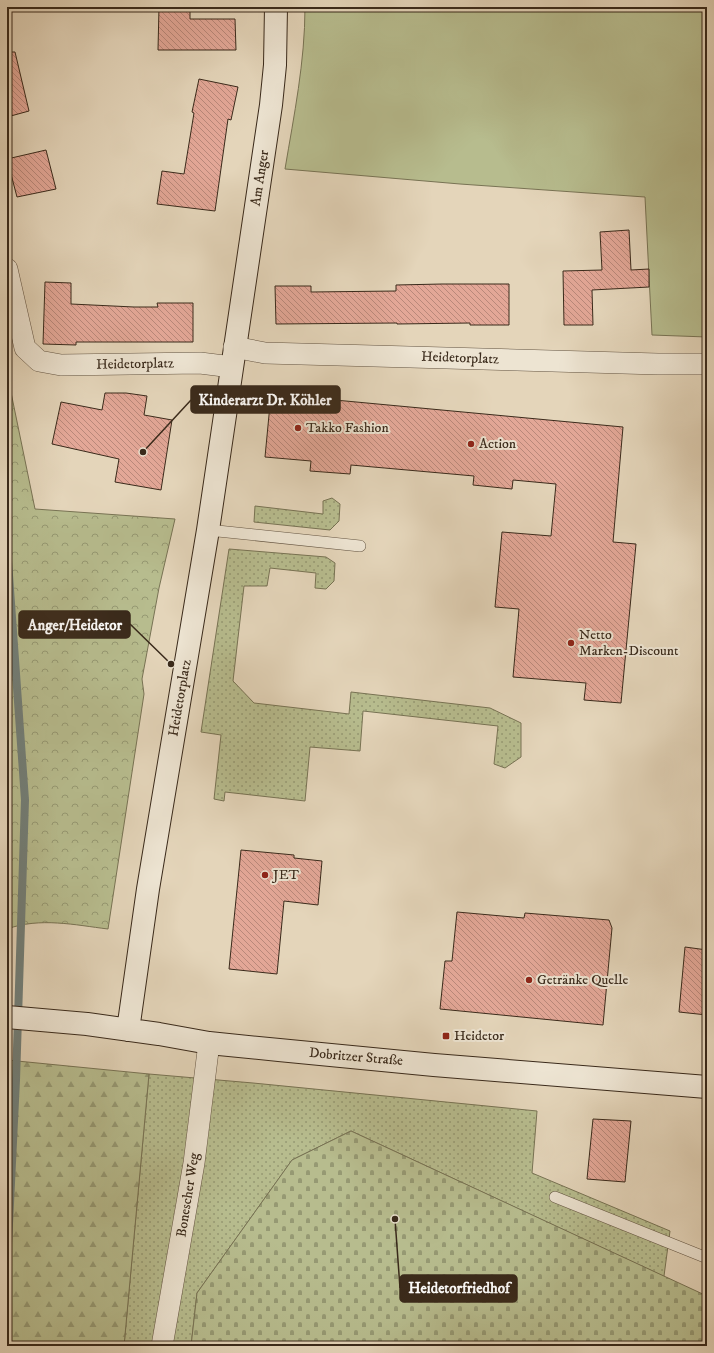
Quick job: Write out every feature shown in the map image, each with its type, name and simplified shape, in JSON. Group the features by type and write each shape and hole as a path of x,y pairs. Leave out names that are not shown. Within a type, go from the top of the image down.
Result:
{"street":[{"name":"Am Anger","path":"233,357 271,105 275,65 276,7"},
{"name":"Heidetorplatz","path":"7,269 25,348 39,361 61,365 200,363 265,353 658,364 707,364"},
{"name":"Heidetorplatz","path":"128,1030 148,890 208,530 233,357"},
{"name":"Dobritzer Straße","path":"7,1017 87,1024 209,1043 442,1065 707,1087"},
{"name":"Bonescher Weg","path":"162,1346 194,1163 209,1043"}],"lane":[{"path":"208,530 360,546"},
{"path":"555,1197 707,1257"}],"green space":[{"path":"305,7 707,7 707,337 652,335 645,197 460,184 285,169 301,68 305,28"},
{"path":"7,373 35,509 175,519 159,588 142,679 144,694 108,929 58,923 32,923 7,929"},
{"path":"332,498 340,504 339,521 330,530 254,522 255,506 323,514 323,501"},
{"path":"229,549 326,557 335,563 334,581 326,589 315,588 316,573 270,568 267,586 244,586 233,681 254,703 349,714 351,692 490,708 521,723 521,757 505,768 494,764 498,726 363,711 360,751 310,747 305,801 225,792 224,801 214,799 221,735 201,732"},
{"path":"7,1060 149,1074 124,1346 7,1346"},
{"path":"149,1074 537,1111 532,1173 670,1231 665,1277 351,1131 292,1160 197,1293 191,1346 124,1346"},
{"path":"351,1131 707,1296 707,1346 191,1346 197,1293 292,1160"}],"building":[{"path":"159,7 190,7 190,19 235,19 236,50 158,50"},
{"path":"7,52 15,52 29,111 7,117"},
{"path":"199,79 238,87 231,120 228,119 215,211 157,204 162,171 184,174 194,113 192,112"},
{"path":"46,150 56,189 17,197 7,159"},
{"path":"629,230 631,270 649,269 649,287 592,290 593,325 564,325 563,271 602,270 600,232"},
{"path":"45,282 71,283 71,304 158,307 157,303 193,303 193,342 76,342 76,345 43,344"},
{"path":"509,284 509,325 470,325 470,323 276,324 275,286 311,286 311,292 396,291 396,285"},
{"path":"105,393 126,393 147,396 144,415 172,420 161,490 115,482 119,459 52,444 61,402 102,410"},
{"path":"271,394 623,427 613,542 636,544 621,703 584,700 586,683 513,677 519,609 495,607 502,532 551,536 556,484 513,480 512,489 473,485 474,476 351,465 350,474 310,471 311,461 265,457"},
{"path":"241,850 294,855 294,858 322,861 318,905 284,901 277,974 229,969"},
{"name":"Getränke Quelle","path":"457,912 524,918 525,913 609,920 612,928 603,1025 440,1009 445,961 452,961"},
{"path":"685,947 707,950 707,1015 679,1012"},
{"path":"593,1119 631,1121 625,1182 587,1179"}],"waterway":[{"path":"7,547 25,800 16,1080 7,1265"}],"place":[{"name":"Takko Fashion","path":"298,428"},
{"name":"Action","path":"471,444"},
{"name":"Kinderarzt Dr. Köhler","path":"143,452"},
{"name":"Netto Marken-Discount","path":"571,643"},
{"name":"Anger/Heidetor","path":"171,664"},
{"name":"JET","path":"265,875"},
{"name":"Getränke Quelle","path":"529,980"},
{"name":"Heidetor","path":"446,1036"},
{"name":"Heidetorfriedhof","path":"395,1219"}]}
